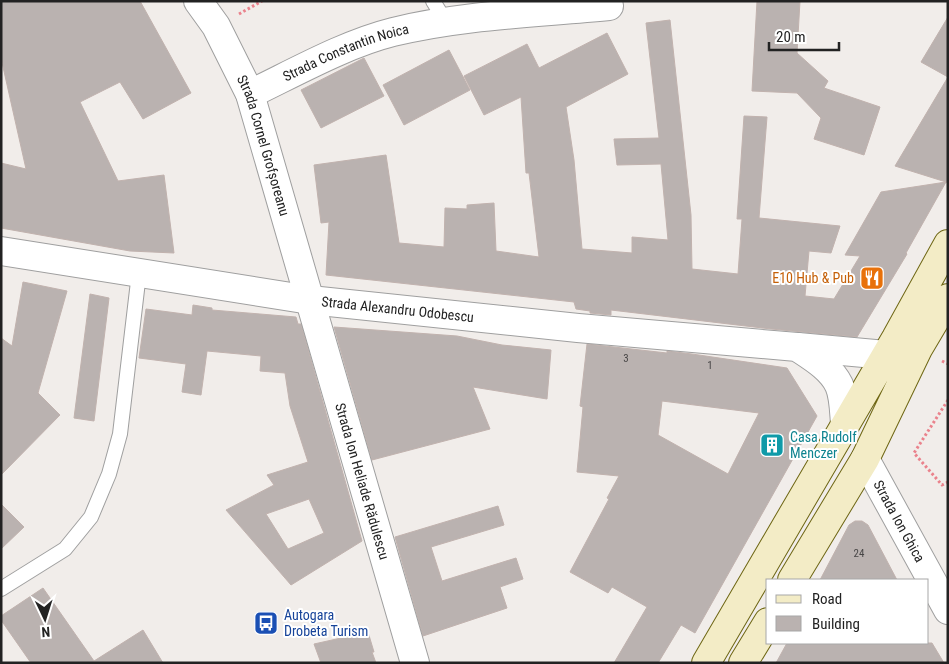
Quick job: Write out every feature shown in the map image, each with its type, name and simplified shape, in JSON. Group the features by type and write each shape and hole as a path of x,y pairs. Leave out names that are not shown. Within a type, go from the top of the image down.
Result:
{"main road":[{"path":"706,663 886,355 948,244"},
{"path":"793,579 865,459 918,349 948,298"},
{"path":"743,663 766,625"}],"street":[{"name":"Strada Cornel Grofșoreanu","path":"198,1 216,26 250,94 310,300"},
{"name":"Strada Constantin Noica","path":"250,94 347,48 440,12 609,6"},
{"name":"Strada Alexandru Odobescu","path":"1,251 310,300 578,328 886,355"},
{"name":"Strada Ion Heliade Rădulescu","path":"310,300 415,663"},
{"name":"Strada Alexandru Odobescu","path":"797,347 816,359 838,384 846,424"},
{"name":"Strada Ion Ghica","path":"865,459 948,610"}],"lane":[{"path":"1,589 65,549 91,517 95,509 109,474 120,434 138,273"}],"path":[{"path":"942,361 948,364"},
{"path":"948,400 914,453 942,485 948,482"}],"building":[{"path":"1,1 140,1 191,93 143,119 120,82 80,102 118,181 164,175 174,253 130,251 1,228 1,163 26,169 1,58"},
{"path":"757,1 800,1 797,53 828,81 824,88 880,107 864,155 814,139 821,118 797,93 752,91"},
{"path":"948,17 948,77 921,62"},
{"path":"670,20 691,215 692,269 738,274 742,219 737,219 744,116 767,117 759,218 840,226 831,253 809,251 805,296 834,299 860,256 845,255 881,192 946,182 907,254 857,337 611,310 611,315 590,313 590,311 576,309 574,302 326,275 329,222 321,223 314,165 386,155 399,243 444,247 445,208 467,209 467,205 494,203 496,251 539,257 529,173 526,173 521,97 484,115 464,76 527,44 539,68 607,33 628,74 566,107 574,160 582,249 632,253 632,237 668,240 661,164 617,165 614,139 659,138 646,23"},
{"path":"449,50 470,90 404,125 383,85"},
{"path":"364,58 384,96 321,128 301,90"},
{"path":"948,77 948,183 895,166"},
{"path":"23,282 67,291 38,393 60,415 1,475 1,338 12,346"},
{"path":"90,294 109,298 94,421 74,418"},
{"path":"193,305 212,308 212,310 296,317 298,324 301,324 362,541 291,585 226,510 274,485 267,475 308,462 290,406 285,373 260,371 261,356 207,351 201,395 182,392 186,364 139,358 146,309 192,315","holes":["309,499 324,533 288,549 266,514"]},
{"path":"334,327 457,336 502,345 551,350 547,399 473,387 490,429 372,460"},
{"path":"587,344 692,354 787,368 817,416 695,633 681,625 658,663 614,663 647,607 612,587 608,593 570,572 609,499 607,498 619,476 577,472 583,407 580,406","holes":["662,401 759,413 728,474 658,435"]},
{"path":"1,504 24,527 1,549"},
{"path":"498,506 504,525 431,547 442,581 516,558 523,579 500,587 507,608 423,636 395,537"},
{"path":"855,521 862,521 868,525 896,579 821,579 849,525"},
{"path":"43,588 94,661 143,630 163,663 31,663 1,620 1,616"},
{"path":"368,632 376,663 321,663 314,644"},
{"path":"932,643 944,663 776,663 786,644"}],"place":[{"name":"E10 Hub & Pub","path":"872,278"},
{"name":"Casa Rudolf Menczer","path":"772,445"},
{"name":"Autogara Drobeta Turism","path":"266,623"}]}
